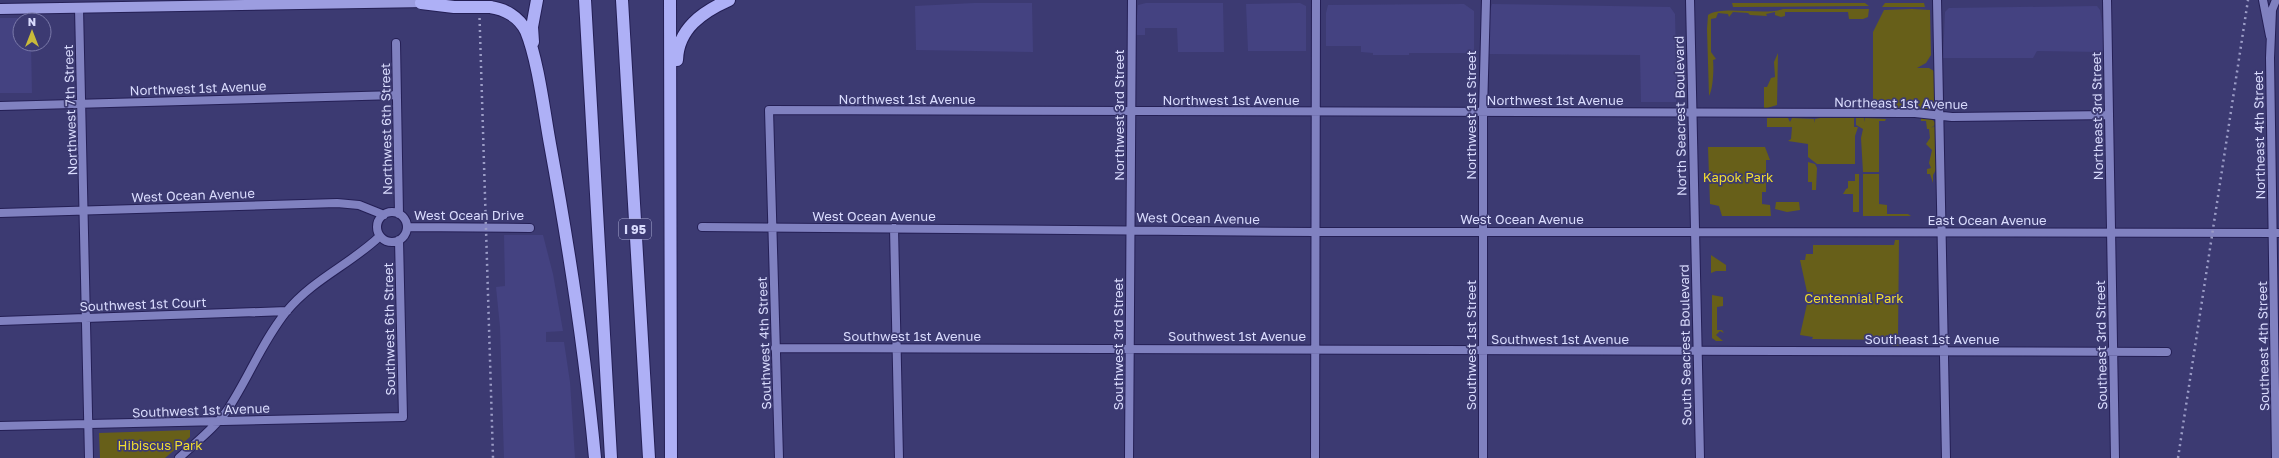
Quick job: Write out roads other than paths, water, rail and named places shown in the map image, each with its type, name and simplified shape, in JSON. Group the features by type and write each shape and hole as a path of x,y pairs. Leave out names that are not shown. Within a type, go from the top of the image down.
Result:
{"highway":[{"path":"537,0 532,27 536,72 575,286 595,458"},
{"path":"585,0 611,458"},
{"name":"I 95","path":"622,0 649,458"},
{"path":"670,0 671,458"},
{"path":"671,109 677,71 677,52 684,34 704,12 728,0"},
{"path":"421,2 454,7 490,7 506,11 515,17 523,26 536,72"}],"main road":[{"path":"1,9 10,0"},
{"path":"1,9 79,8 223,2 421,2 440,0"}],"street":[{"name":"Northwest 3rd Street","path":"1131,230 1130,112 1132,0"},
{"path":"1316,0 1316,458"},
{"name":"Northwest 1st Street","path":"1483,231 1483,112 1486,0"},
{"name":"North Seacrest Boulevard","path":"1690,0 1695,232"},
{"path":"1937,0 1946,458"},
{"name":"Northeast 3rd Street","path":"2107,0 2111,232"},
{"name":"Northeast 4th Street","path":"2264,0 2270,36 2275,116 2276,233"},
{"name":"Northeast 4th Street","path":"2270,36 2273,25 2272,10 2276,0"},
{"name":"Northwest 7th Street","path":"79,8 89,458"},
{"name":"Northwest 6th Street","path":"396,43 399,214"},
{"name":"Northwest 1st Avenue","path":"0,106 397,95"},
{"name":"Northwest 1st Avenue","path":"769,110 1693,113"},
{"name":"Southwest 4th Street","path":"769,110 779,458"},
{"name":"Northeast 1st Avenue","path":"1693,113 1915,113 1940,115 2108,116"},
{"name":"West Ocean Avenue","path":"0,213 337,203 359,205 384,215"},
{"path":"392,212 399,214 406,222 407,227 405,234 399,240 391,242 380,236 377,227 384,215 392,212"},
{"name":"West Ocean Drive","path":"407,227 530,228"},
{"name":"West Ocean Avenue","path":"702,227 1316,232 1695,232"},
{"path":"894,228 899,458"},
{"name":"Southwest 3rd Street","path":"1129,458 1131,230"},
{"name":"Southwest 1st Street","path":"1483,231 1483,458"},
{"name":"East Ocean Avenue","path":"1695,232 2276,233"},
{"name":"South Seacrest Boulevard","path":"1695,232 1700,458"},
{"name":"Southeast 3rd Street","path":"2111,232 2114,458"},
{"name":"Southeast 4th Street","path":"2276,233 2276,458"},
{"path":"179,458 218,422 229,408 262,346 287,311 322,277 362,253 380,236"},
{"name":"Southwest 6th Street","path":"399,240 403,417"},
{"name":"Southwest 1st Court","path":"0,321 287,311"},
{"name":"Southwest 1st Avenue","path":"776,348 1697,351"},
{"name":"Southeast 1st Avenue","path":"1697,351 2167,352"},
{"name":"Southwest 1st Avenue","path":"0,426 403,417"}],"railway":[{"path":"479,0 493,458"},
{"path":"2178,458 2248,0"}],"park label":[{"name":"Kapok Park","path":"1738,177"},
{"name":"Centennial Park","path":"1854,298"},
{"name":"Hibiscus Park","path":"160,445"}]}
